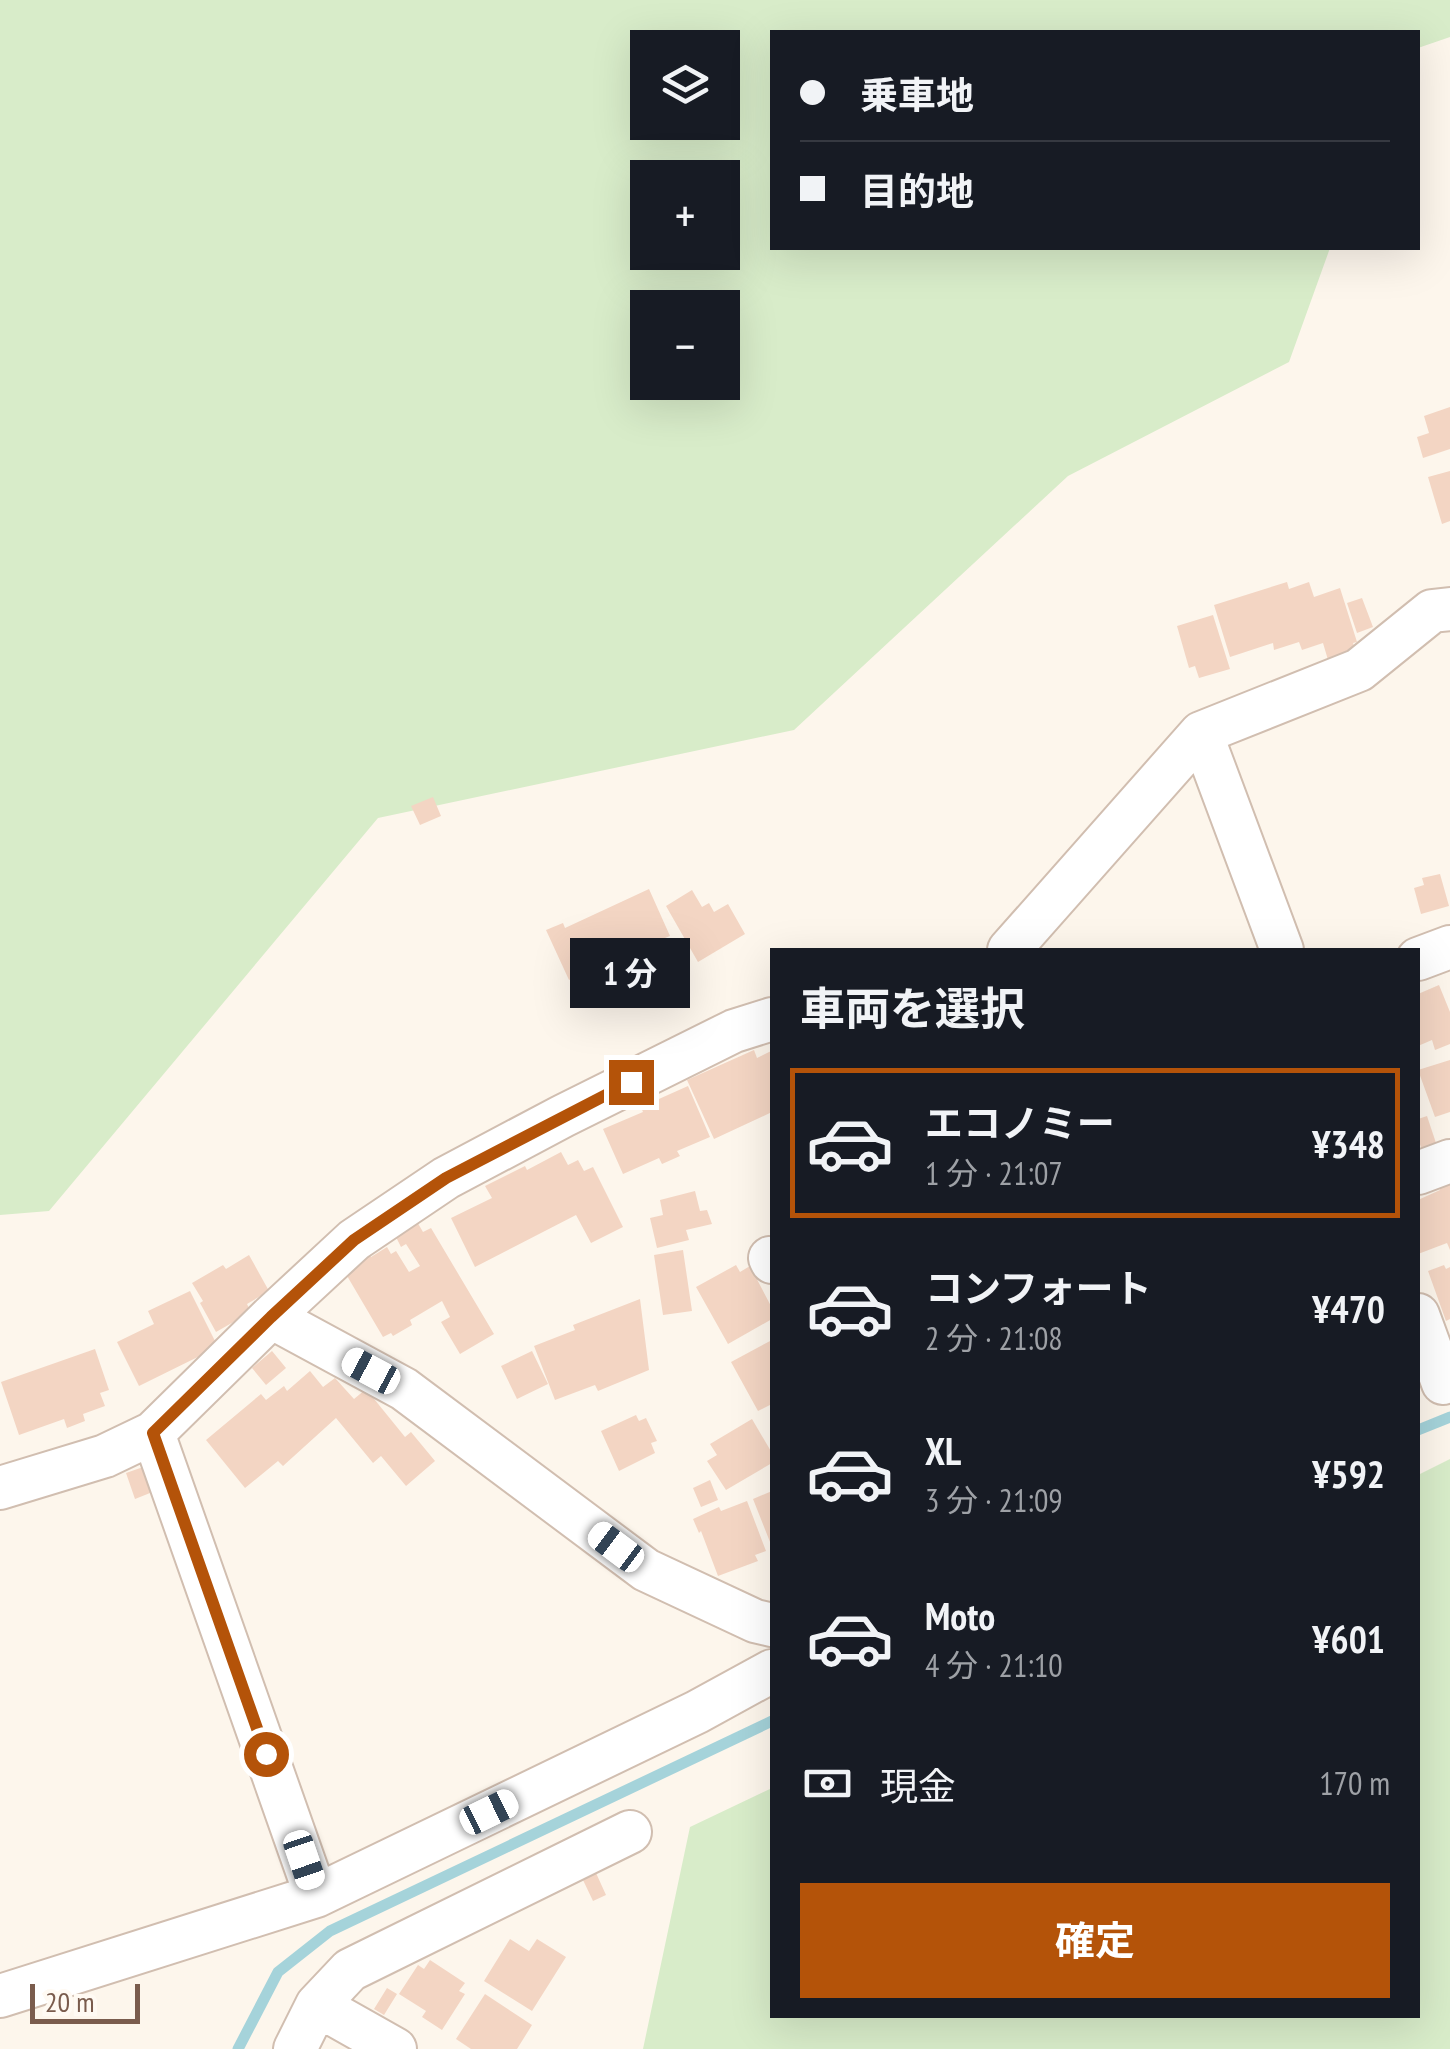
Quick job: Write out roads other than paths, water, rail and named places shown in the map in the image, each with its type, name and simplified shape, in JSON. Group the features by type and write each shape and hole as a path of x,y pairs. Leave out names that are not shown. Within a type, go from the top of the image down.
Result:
{"street":[{"path":"1011,948 1201,732 1360,670 1444,605"},
{"path":"1201,732 1281,948"},
{"path":"1420,957 1450,946"},
{"path":"0,1488 105,1456 153,1433 354,1240 446,1178 734,1031 770,1020"},
{"path":"1420,1172 1450,1161"},
{"path":"271,1317 404,1389 646,1570 770,1625"},
{"path":"1420,1322 1437,1385"},
{"path":"153,1433 316,1896"},
{"path":"0,1996 316,1896 697,1712 770,1672"},
{"path":"295,2049 317,2005 350,1970 630,1832"},
{"path":"317,2005 394,2049"}],"waterway":[{"path":"1420,1429 1450,1417"},
{"path":"238,2049 278,1972 330,1931 770,1722"}]}
